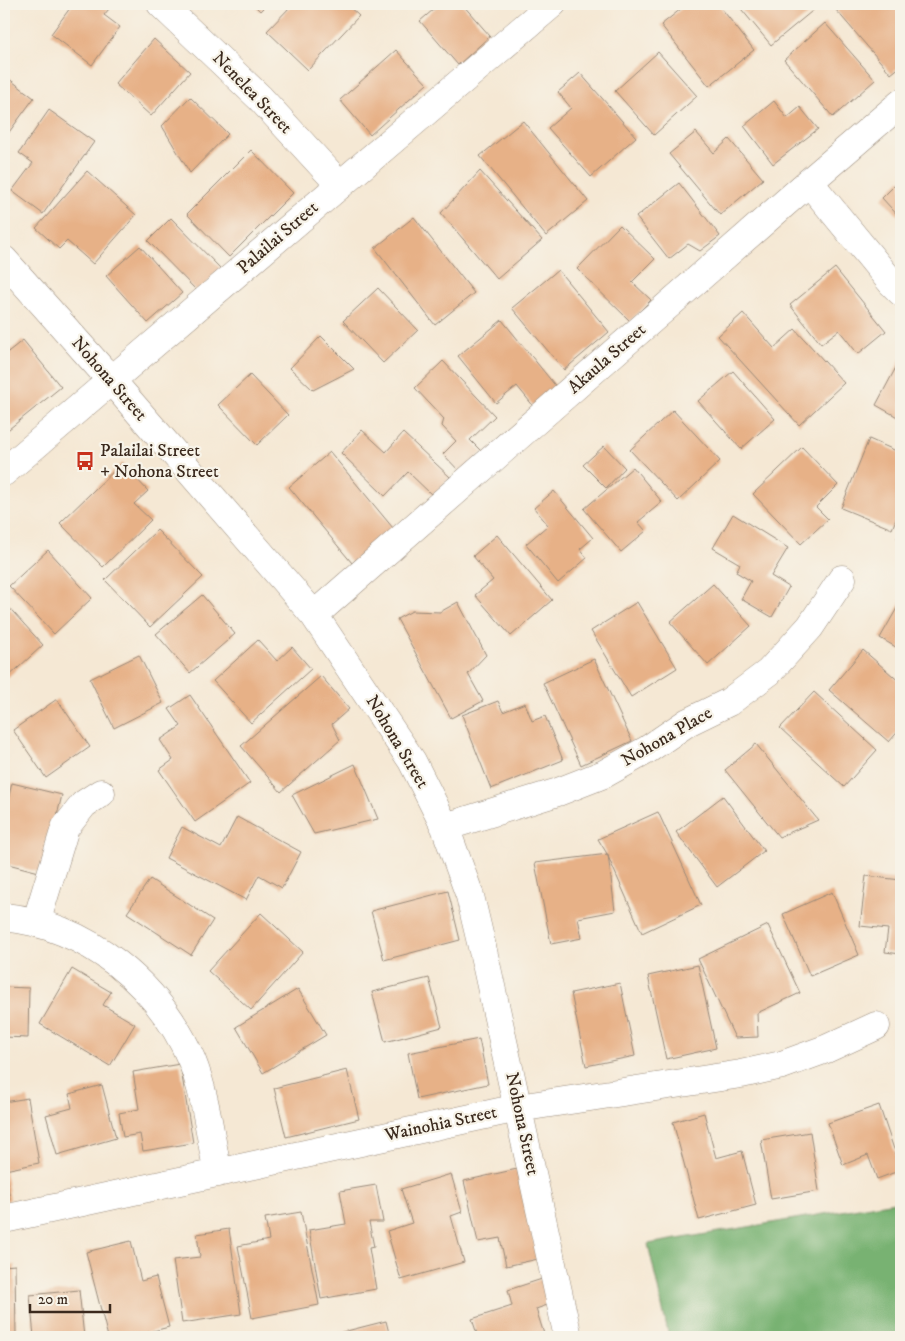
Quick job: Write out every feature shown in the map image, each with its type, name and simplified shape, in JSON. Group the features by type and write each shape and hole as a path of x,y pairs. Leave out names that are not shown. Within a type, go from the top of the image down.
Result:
{"street":[{"name":"Nenelea Street","path":"161,4 260,98 340,185"},
{"name":"Palailai Street","path":"4,472 552,4"},
{"name":"Akaula Street","path":"314,615 901,103"},
{"path":"809,182 901,292"},
{"name":"Nohona Street","path":"4,260 111,380 314,615 412,761 445,827 470,896 568,1337"},
{"name":"Nohona Place","path":"445,827 558,792 604,774 647,750 688,722 729,702 769,672 810,627 842,579"},
{"path":"36,923 65,828 84,804 101,793"},
{"path":"4,917 36,923 86,943 109,957 136,980 166,1014 192,1062 201,1088 218,1173"},
{"name":"Wainohia Street","path":"4,1219 518,1108 741,1074 782,1065 876,1026"}],"green space":[{"path":"901,1198 901,1337 669,1337 648,1244 894,1202"}],"building":[{"path":"73,4 113,4 104,15 120,27 92,65 51,34"},
{"path":"253,4 267,4 260,11"},
{"path":"293,4 346,4 359,16 308,70 267,31"},
{"path":"440,4 462,4 490,36 458,65 420,21"},
{"path":"687,4 718,4 754,50 709,86 661,25"},
{"path":"737,4 813,4 817,7 771,45"},
{"path":"844,4 901,4 901,66 891,74 836,10"},
{"path":"825,23 875,80 833,117 784,60"},
{"path":"154,39 190,72 151,116 115,84"},
{"path":"396,50 427,84 370,135 340,100"},
{"path":"658,52 697,96 654,135 615,91"},
{"path":"580,73 636,137 591,177 548,128 571,108 558,92"},
{"path":"4,75 34,98 4,139"},
{"path":"190,97 228,134 190,173 162,126"},
{"path":"774,101 787,118 800,107 818,129 773,164 744,126"},
{"path":"49,110 94,142 43,214 12,191 33,163 19,153"},
{"path":"523,121 588,201 546,236 480,156"},
{"path":"696,132 714,153 729,139 763,179 720,215 669,154"},
{"path":"251,150 293,193 229,257 187,214"},
{"path":"87,171 136,215 93,264 67,241 59,249 36,228"},
{"path":"480,171 542,240 497,279 441,213"},
{"path":"901,179 901,219 882,198"},
{"path":"679,183 720,236 700,251 688,244 669,259 636,217"},
{"path":"414,217 474,293 435,325 375,248"},
{"path":"171,218 221,269 198,292 148,241"},
{"path":"620,225 655,259 632,282 651,300 630,321 577,269"},
{"path":"140,246 182,293 148,323 106,276"},
{"path":"835,268 886,331 858,354 839,330 821,344 790,305"},
{"path":"558,270 609,332 564,370 512,308"},
{"path":"378,288 418,330 383,363 343,321"},
{"path":"743,313 774,348 795,329 844,383 799,425 718,336"},
{"path":"502,320 558,389 535,408 517,386 496,403 458,356"},
{"path":"321,336 354,369 313,390 290,368"},
{"path":"23,340 61,387 4,433 4,355"},
{"path":"901,358 901,419 876,405"},
{"path":"443,361 495,416 470,440 482,452 461,473 443,454 456,441 442,426 444,419 415,388"},
{"path":"733,371 775,419 741,449 698,401"},
{"path":"250,375 288,415 257,445 218,405"},
{"path":"673,410 720,461 678,501 630,450"},
{"path":"362,430 386,452 403,433 450,477 433,496 408,472 385,496 341,453"},
{"path":"869,439 901,453 901,507 892,529 841,508"},
{"path":"604,446 625,468 606,488 583,465"},
{"path":"802,447 838,485 816,507 828,519 801,544 753,494"},
{"path":"330,452 393,528 352,563 289,487"},
{"path":"122,463 148,491 134,504 151,520 103,567 60,523"},
{"path":"633,467 662,502 638,522 646,531 621,552 584,509"},
{"path":"554,491 593,538 580,549 587,558 558,583 526,544 548,525 534,508"},
{"path":"733,514 788,548 771,576 789,587 772,617 741,599 751,581 736,572 740,564 713,548"},
{"path":"157,530 203,577 150,627 105,580"},
{"path":"497,535 552,600 511,636 475,595 493,580 473,556"},
{"path":"901,535 901,551 897,537"},
{"path":"48,550 92,598 54,634 9,586"},
{"path":"713,584 751,626 708,665 670,622"},
{"path":"202,595 235,634 190,673 156,634"},
{"path":"901,601 901,650 880,638"},
{"path":"4,602 43,645 6,679 4,676"},
{"path":"458,602 486,655 468,674 483,701 451,718 397,619 412,611 440,612"},
{"path":"637,602 677,668 631,697 591,631"},
{"path":"258,640 277,661 292,647 311,669 251,723 213,681"},
{"path":"863,650 901,683 901,728 889,742 829,690"},
{"path":"139,655 163,703 114,728 90,679"},
{"path":"594,659 632,741 581,765 543,683"},
{"path":"321,676 349,709 332,724 340,740 281,792 241,746"},
{"path":"814,692 877,750 844,787 780,728"},
{"path":"190,695 250,783 195,822 159,770 173,760 160,740 181,726 169,709"},
{"path":"57,699 90,747 46,778 13,730"},
{"path":"498,701 503,712 525,703 532,721 545,716 563,760 491,789 462,715"},
{"path":"756,744 818,820 779,837 725,770"},
{"path":"355,764 378,819 314,834 292,795"},
{"path":"12,783 62,795 43,873 4,863 4,817"},
{"path":"723,796 764,851 717,887 676,832"},
{"path":"658,812 701,905 642,933 606,852 598,839"},
{"path":"237,817 301,852 282,888 259,875 246,900 166,858 182,827 221,848"},
{"path":"608,854 615,911 578,918 582,938 551,944 535,863"},
{"path":"866,876 901,880 901,954 885,952 888,929 860,926"},
{"path":"150,879 213,920 191,955 127,913"},
{"path":"448,891 460,940 384,960 371,911"},
{"path":"832,892 859,955 810,976 783,914"},
{"path":"261,913 303,952 251,1010 208,971"},
{"path":"768,925 800,993 757,1013 758,1037 735,1038 698,959"},
{"path":"698,965 716,1048 666,1059 648,976"},
{"path":"72,969 111,992 103,1005 135,1024 110,1066 40,1024"},
{"path":"429,978 442,1027 385,1042 372,992"},
{"path":"620,983 635,1056 586,1066 571,993"},
{"path":"4,987 29,988 28,1038 4,1037"},
{"path":"298,989 326,1035 263,1073 236,1027"},
{"path":"479,1039 488,1084 417,1099 408,1053"},
{"path":"180,1064 193,1143 143,1151 140,1134 123,1137 119,1113 139,1109 133,1072"},
{"path":"347,1070 359,1119 286,1137 274,1088"},
{"path":"102,1085 116,1138 57,1155 46,1115 72,1108 69,1094"},
{"path":"28,1098 39,1163 5,1170 10,1200 4,1201 4,1102"},
{"path":"879,1105 901,1170 877,1179 868,1155 843,1165 828,1123"},
{"path":"704,1113 716,1158 742,1151 756,1205 699,1220 673,1122"},
{"path":"810,1132 819,1191 771,1199 761,1140"},
{"path":"517,1169 538,1259 506,1266 500,1238 478,1242 464,1181"},
{"path":"451,1174 462,1212 451,1216 464,1262 401,1280 387,1231 412,1223 401,1189"},
{"path":"376,1185 383,1222 369,1222 374,1247 369,1248 376,1289 321,1299 309,1230 346,1224 340,1191"},
{"path":"301,1212 319,1305 252,1318 238,1246 269,1240 265,1218"},
{"path":"229,1229 241,1314 182,1323 173,1260 200,1257 197,1234"},
{"path":"131,1241 141,1281 156,1277 169,1327 130,1337 108,1337 86,1252"},
{"path":"15,1265 16,1337 4,1337 4,1266"},
{"path":"542,1279 550,1304 536,1309 545,1337 478,1337 472,1319 512,1306 508,1290"},
{"path":"79,1290 84,1337 34,1337 30,1295"},
{"path":"386,1321 390,1337 327,1337 327,1336"}],"place":[{"name":"Palailai Street + Nohona Street","path":"85,461"}]}
